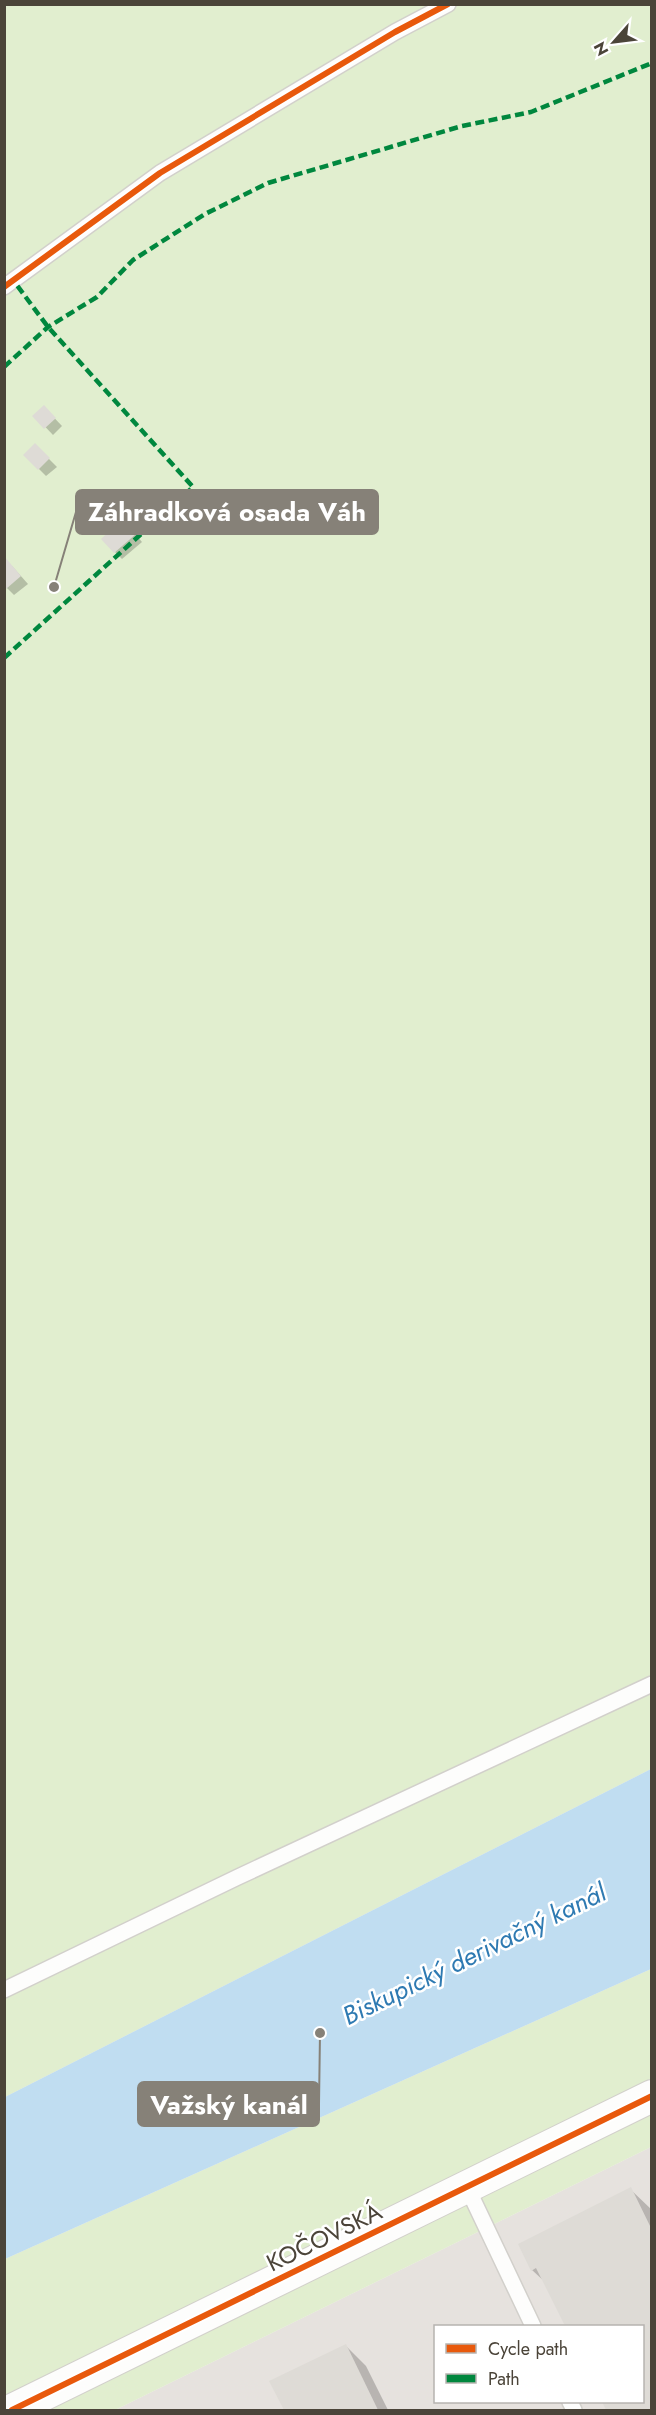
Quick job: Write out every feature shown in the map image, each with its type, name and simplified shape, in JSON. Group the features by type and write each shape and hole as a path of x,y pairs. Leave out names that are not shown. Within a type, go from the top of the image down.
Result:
{"street":[{"name":"KOČOVSKÁ","path":"12,2410 47,2403 467,2187 651,2096"}],"lane":[{"path":"4,287 160,173 395,32 448,4"},
{"path":"4,1990 238,1876 651,1684"},
{"path":"467,2187 533,2325"}],"shaded area":[{"path":"651,2147 651,2410 115,2410"}],"green space":[{"path":"5,5 651,5 651,1769 5,2097"},
{"path":"651,1969 651,2147 115,2410 5,2410 5,2259"}],"water":[{"name":"Biskupický derivačný kanál","path":"651,1769 651,1969 5,2259 5,2097"}],"building":[{"path":"44,405 56,418 44,429 32,416"},
{"path":"35,443 50,458 38,470 23,455"},
{"path":"123,519 136,534 114,553 101,539"},
{"path":"4,556 21,576 6,589 4,587"},
{"path":"631,2187 652,2230 652,2410 606,2410 602,2403 644,2403 644,2325 564,2325 536,2268 531,2271 518,2244"},
{"path":"346,2344 378,2410 284,2410 269,2381"}],"marked path":[{"path":"4,367 48,327 97,297 133,260 205,214 268,183 462,126 531,112 652,63"},
{"path":"4,658 193,487 48,327 13,280"}],"cycle path":[{"path":"4,287 160,173 395,32 448,4"},
{"path":"12,2410 652,2096"}],"place":[{"name":"Záhradková osada Váh","path":"54,587"},
{"name":"Važský kanál","path":"320,2033"}]}
